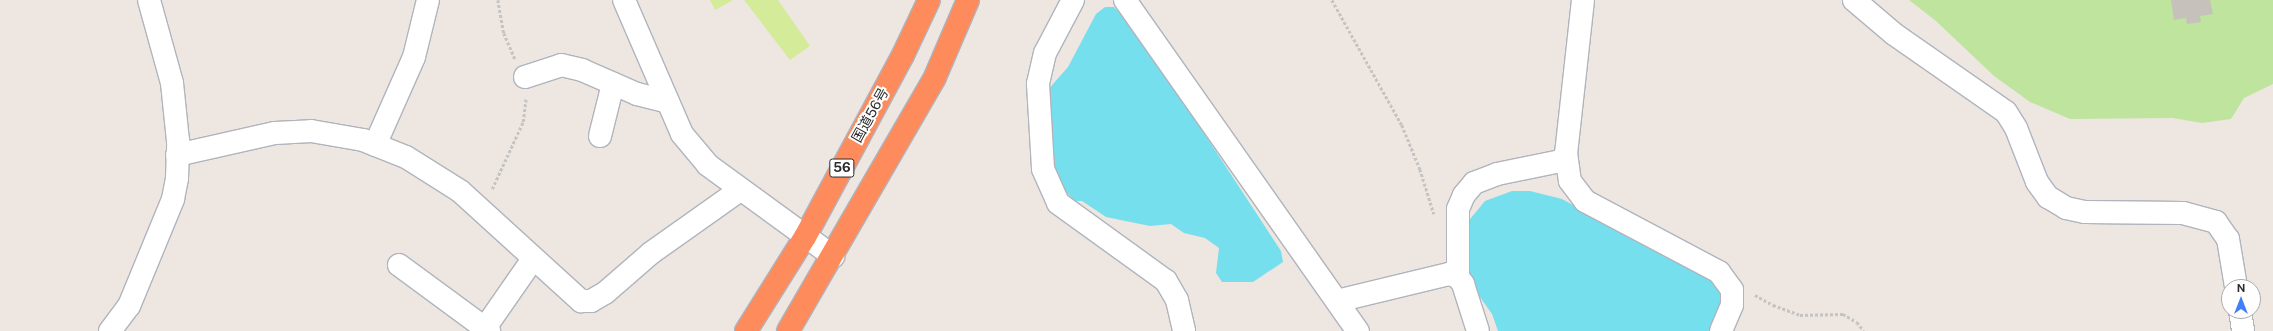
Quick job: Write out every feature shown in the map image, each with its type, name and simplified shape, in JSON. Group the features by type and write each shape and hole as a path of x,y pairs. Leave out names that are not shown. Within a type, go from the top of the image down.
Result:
{"highway":[{"name":"国道56号","path":"746,331 805,236 903,55 929,0"},
{"name":"56","path":"788,331 833,256 935,77 968,0"}],"street":[{"path":"110,331 129,306 173,199 178,155 172,83 149,0"},
{"path":"375,145 414,57 428,0"},
{"path":"624,0 682,134 708,165 740,190 833,256"},
{"path":"1074,0 1060,22 1045,53 1038,84 1043,169 1058,203 1166,281 1177,300 1184,331"},
{"path":"1125,0 1358,331"},
{"path":"1583,0 1566,160 1570,181 1584,201 1718,272 1732,290 1732,304 1721,331"},
{"path":"1854,0 1894,34 2006,112 2016,128 2037,182 2048,197 2066,208 2085,212 2183,213 2216,222 2228,239 2235,279"},
{"path":"525,77 561,65 582,70 636,94 668,102"},
{"path":"600,136 613,84"},
{"path":"178,155 275,133 311,131 363,140 406,157 460,191 581,302 591,302 605,293 650,253 740,190"},
{"path":"1478,331 1472,307 1458,277 1458,209 1464,195 1474,183 1498,174 1566,160"},
{"path":"400,265 487,330 534,260"},
{"path":"1337,301 1441,274 1458,277"},
{"path":"2241,319 2243,331"}],"path":[{"path":"482,211 523,122 525,77 504,33 498,0"},
{"path":"1332,0 1402,125 1420,169 1436,219"},
{"path":"1732,290 1749,290 1773,305 1800,315 1843,314 1864,331"}],"green space":[{"path":"710,0 733,0 715,10"},
{"path":"744,0 778,0 810,46 790,60"},
{"path":"1909,0 2273,0 2273,84 2244,98 2231,119 2202,123 2173,118 2070,119 2030,102 1994,76 1936,21"}],"water":[{"path":"1105,7 1114,7 1125,19 1192,115 1281,251 1283,262 1253,282 1222,282 1216,273 1219,248 1205,238 1184,233 1171,224 1150,226 1106,217 1082,201 1075,201 1061,187 1050,154 1046,92 1068,67 1096,14"},
{"path":"1512,191 1530,191 1562,199 1709,279 1718,286 1724,304 1714,331 1498,331 1492,314 1473,287 1467,270 1466,224 1485,201"}],"building":[{"path":"2171,0 2210,0 2213,14 2200,16 2201,22 2187,24 2186,18 2174,20"}]}
